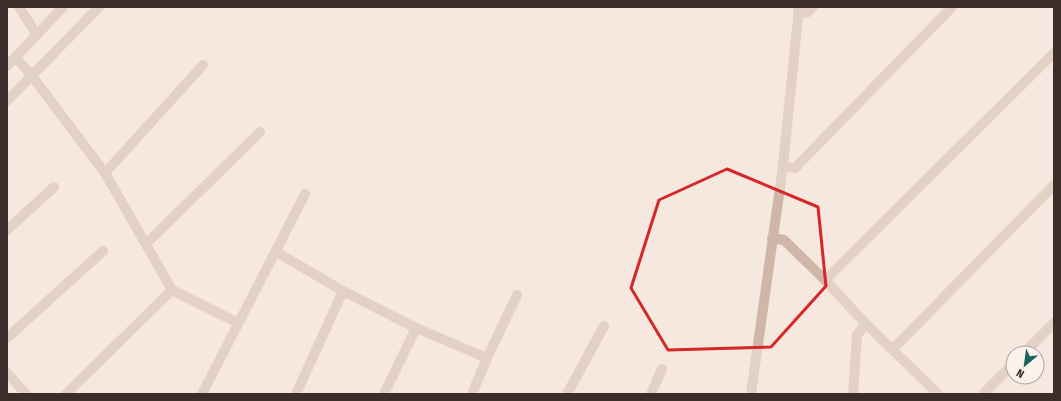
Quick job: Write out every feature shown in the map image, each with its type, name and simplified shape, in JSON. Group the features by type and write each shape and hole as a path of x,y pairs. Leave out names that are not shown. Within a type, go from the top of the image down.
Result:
{"street":[{"path":"19,7 37,35"},
{"path":"7,66 63,7"},
{"path":"7,101 99,7"},
{"path":"751,394 783,166 798,10 808,12 813,7"},
{"path":"783,166 795,168 952,7"},
{"path":"824,280 1054,53"},
{"path":"16,58 32,76 105,173 172,290 238,323"},
{"path":"105,173 203,65"},
{"path":"146,244 260,132"},
{"path":"892,349 1054,185"},
{"path":"7,230 54,187"},
{"path":"202,394 305,194"},
{"path":"772,238 784,240 866,324 938,394"},
{"path":"7,338 103,251"},
{"path":"276,252 343,291 416,328 487,358"},
{"path":"66,394 172,290"},
{"path":"296,394 343,291"},
{"path":"472,394 487,358 517,295"},
{"path":"853,394 858,335 866,324"},
{"path":"1032,345 1054,324"},
{"path":"567,394 604,326"},
{"path":"384,394 416,328"},
{"path":"651,394 662,369"},
{"path":"984,394 1005,372"},
{"path":"7,373 26,394"}],"highlighted area":[{"path":"727,169 818,207 826,286 771,347 668,350 631,288 659,200"}]}
